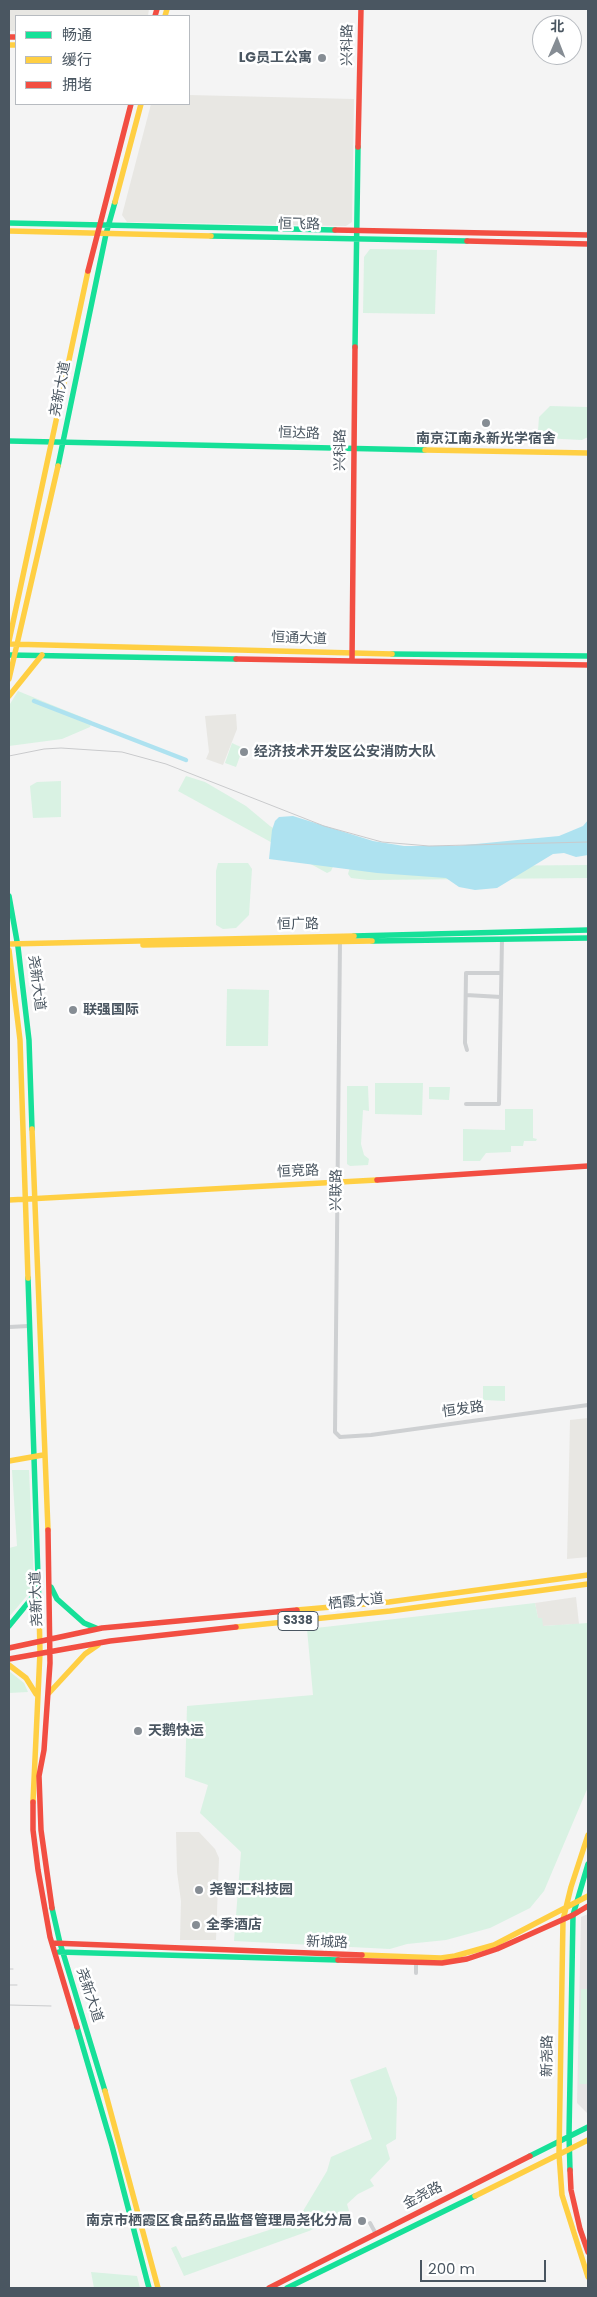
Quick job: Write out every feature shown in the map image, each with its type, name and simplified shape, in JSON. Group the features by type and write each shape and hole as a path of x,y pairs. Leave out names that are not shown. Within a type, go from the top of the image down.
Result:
{"main road":[{"name":"兴科路","path":"352,661 353,448 358,238 360,9"},
{"name":"尧新大道","path":"9,642 50,442 96,234 131,105"},
{"name":"尧新大道","path":"9,679 12,655 18,644 63,443 106,234 141,105"},
{"name":"恒飞路","path":"9,223 588,235"},
{"name":"恒飞路","path":"9,232 588,244"},
{"name":"恒达路","path":"9,441 588,453"},
{"name":"恒通大道","path":"9,642 18,644 352,653 588,656"},
{"name":"恒通大道","path":"12,655 588,665"},
{"path":"9,696 42,655"},
{"name":"尧新大道","path":"9,896 18,945 30,1040 43,1455 50,1583 51,1638 48,1694 44,1750 39,1776 40,1809 46,1866 62,1952 107,2099 158,2288"},
{"name":"恒广路","path":"9,947 18,945 588,930"},
{"name":"恒广路","path":"18,945 588,938"},
{"name":"尧新大道","path":"9,947 20,1040 40,1640 36,1694 33,1830 38,1870 52,1943 112,2146 149,2288"},
{"name":"恒竞路","path":"9,1200 337,1183 588,1166"},
{"path":"9,1461 43,1455"},
{"name":"栖霞大道","path":"9,1648 102,1628 389,1602 588,1575"},
{"path":"50,1583 57,1599 84,1624 102,1628"},
{"path":"9,1626 32,1598 38,1584"},
{"name":"栖霞大道","path":"9,1660 50,1650 110,1641 390,1611 588,1584"},
{"path":"48,1694 85,1654 95,1646 110,1641"},
{"path":"9,1665 26,1678 36,1694"},
{"name":"新尧路","path":"588,1835 563,1920 559,2140 562,2195 588,2278"},
{"name":"新尧路","path":"588,1864 573,1915 569,2135 571,2190 580,2230 588,2252"},
{"name":"新城路","path":"52,1943 441,1958 476,1951 494,1945 588,1896"},
{"name":"新城路","path":"55,1952 416,1964 450,1962 474,1957 563,1920 588,1906"},
{"name":"金尧路","path":"269,2288 588,2127"},
{"name":"金尧路","path":"286,2288 588,2140"},
{"path":"284,2281 286,2288"}],"street":[{"path":"466,1104 499,1104 502,939"},
{"name":"兴联路","path":"340,941 334,1425 335,1432 340,1437"},
{"path":"467,1050 465,1044 466,973 501,973"},
{"path":"466,995 501,996"},
{"path":"9,1328 29,1326"},
{"name":"恒发路","path":"340,1437 371,1435 588,1405"},
{"path":"416,1964 416,1973"},
{"path":"370,2223 376,2234"}],"shaded area":[{"path":"9,9 149,9 148,15 15,15 15,31 9,31"},
{"path":"190,95 354,99 352,222 346,226 127,222 122,215 151,105 190,105"},
{"path":"236,714 237,729 223,765 206,759 209,752 205,716"},
{"path":"588,1418 588,1557 567,1559 570,1420"},
{"path":"576,1597 579,1624 543,1626 538,1619 535,1603"},
{"name":"尧智汇科技园","path":"176,1832 199,1832 215,1849 219,1858 216,1940 180,1940 181,1901 177,1872"},
{"path":"588,1914 588,2114 577,2103 581,1917"}],"green space":[{"path":"370,249 437,250 435,314 363,313 364,257"},
{"path":"550,406 587,407 588,437 582,440 542,438 538,431 539,417"},
{"path":"18,691 92,721 90,727 62,739 9,746 10,704"},
{"path":"232,743 243,748 236,767 225,763"},
{"path":"186,776 205,782 246,806 270,826 305,848 336,860 331,871 327,873 178,791"},
{"path":"61,781 61,817 33,818 30,786 37,782"},
{"path":"218,863 248,863 252,869 249,915 236,928 223,929 216,925 216,871"},
{"path":"588,865 588,878 368,880 351,878 348,874 350,867"},
{"path":"227,989 269,990 268,1046 226,1046"},
{"path":"375,1083 423,1083 422,1115 375,1114"},
{"path":"347,1086 368,1086 369,1111 363,1110 361,1144 364,1155 369,1159 368,1165 350,1166 347,1164"},
{"path":"429,1087 450,1087 449,1100 429,1099"},
{"path":"505,1109 533,1109 533,1138 537,1139 536,1141 524,1141 523,1146 511,1146 511,1152 486,1153 480,1161 463,1161 463,1129 505,1130"},
{"path":"483,1386 505,1386 505,1401 483,1400"},
{"path":"12,1470 29,1470 34,1582 30,1592 9,1617 9,1548 17,1546"},
{"path":"535,1603 538,1618 542,1618 543,1626 588,1623 588,1787 544,1891 530,1908 490,1928 446,1940 407,1944 390,1949 234,1941 241,1852 200,1813 208,1785 185,1777 187,1706 313,1695 307,1629"},
{"path":"9,1671 24,1683 28,1692 9,1693"},
{"path":"581,1989 588,1989 588,2083 586,2084 579,2084"},
{"path":"386,2067 397,2098 396,2139 386,2145 390,2159 370,2180 374,2186 358,2194 347,2204 349,2211 309,2231 184,2276 171,2248 176,2246 182,2258 297,2221 327,2171 331,2157 372,2139 350,2080"},
{"path":"91,2272 137,2276 140,2288 94,2288"}],"water":[{"path":"293,816 373,841 404,846 455,846 559,836 583,826 588,820 588,855 576,857 564,853 553,854 497,888 475,890 459,887 446,878 377,873 269,859 272,830 275,821 279,817"}],"waterway":[{"path":"34,701 186,760"}],"railway":[{"path":"9,756 44,749 61,748 122,752 166,764 324,826 382,842 429,846 588,842"},
{"path":"9,1985 17,1985"},
{"path":"9,2005 51,2006"}],"traffic: fast":[{"path":"355,347 358,147"},
{"path":"58,466 106,234 115,202"},
{"path":"9,223 335,230"},
{"path":"211,236 467,241"},
{"path":"9,441 425,450"},
{"path":"392,654 588,656"},
{"path":"9,655 236,659"},
{"path":"9,896 18,947 29,1040 32,1129"},
{"path":"354,936 588,930"},
{"path":"372,941 588,938"},
{"path":"28,1278 39,1607"},
{"path":"9,1626 32,1598 37,1587"},
{"path":"51,1587 57,1599 84,1623 96,1628"},
{"path":"570,2170 573,1915 588,1864"},
{"path":"52,1908 60,1943 105,2091"},
{"path":"59,1952 338,1960"},
{"path":"77,2027 112,2146 149,2288"},
{"path":"530,2156 588,2127"},
{"path":"287,2288 475,2196"}],"traffic: slow":[{"path":"165,15 167,9"},
{"path":"9,45 15,45"},
{"path":"115,202 141,105"},
{"path":"9,231 211,236"},
{"path":"9,641 88,271"},
{"path":"425,450 588,453"},
{"path":"9,679 58,466"},
{"path":"9,644 392,654"},
{"path":"9,696 42,655"},
{"path":"9,944 354,936"},
{"path":"143,945 372,941"},
{"path":"9,950 20,1040 28,1278"},
{"path":"32,1129 48,1530"},
{"path":"9,1200 377,1180"},
{"path":"9,1461 43,1455"},
{"path":"297,1610 389,1602 588,1575"},
{"path":"236,1627 390,1611 588,1584"},
{"path":"33,1802 40,1652 39,1607"},
{"path":"49,1693 85,1654 98,1645"},
{"path":"9,1665 26,1678 36,1694"},
{"path":"588,1835 571,1887 563,1920 559,2154 562,2195 588,2277"},
{"path":"362,1955 441,1958 455,1956 494,1945 588,1896"},
{"path":"105,2091 158,2288"},
{"path":"475,2196 588,2140"}],"traffic: jam":[{"path":"155,15 157,9"},
{"path":"358,147 361,9"},
{"path":"9,37 15,37"},
{"path":"88,271 131,105"},
{"path":"335,230 588,235"},
{"path":"467,241 588,244"},
{"path":"352,661 355,347"},
{"path":"236,659 588,665"},
{"path":"377,1180 588,1166"},
{"path":"48,1530 50,1663 44,1750 39,1776 41,1830 52,1908"},
{"path":"9,1648 102,1628 297,1610"},
{"path":"9,1659 110,1641 236,1627"},
{"path":"33,1802 33,1830 38,1870 50,1937 77,2027"},
{"path":"338,1960 442,1963 467,1959 497,1949 573,1915 588,1906"},
{"path":"52,1943 362,1955"},
{"path":"269,2288 530,2156"},
{"path":"570,2170 571,2190 580,2229 588,2252"}],"place":[{"name":"LG员工公寓","path":"322,58"},
{"name":"南京江南永新光学宿舍","path":"486,423"},
{"name":"经济技术开发区公安消防大队","path":"244,752"},
{"name":"联强国际","path":"73,1010"},
{"name":"天鹅快运","path":"138,1731"},
{"name":"尧智汇科技园","path":"199,1890"},
{"name":"全季酒店","path":"196,1925"},
{"name":"南京市栖霞区食品药品监督管理局尧化分局","path":"362,2221"}]}
